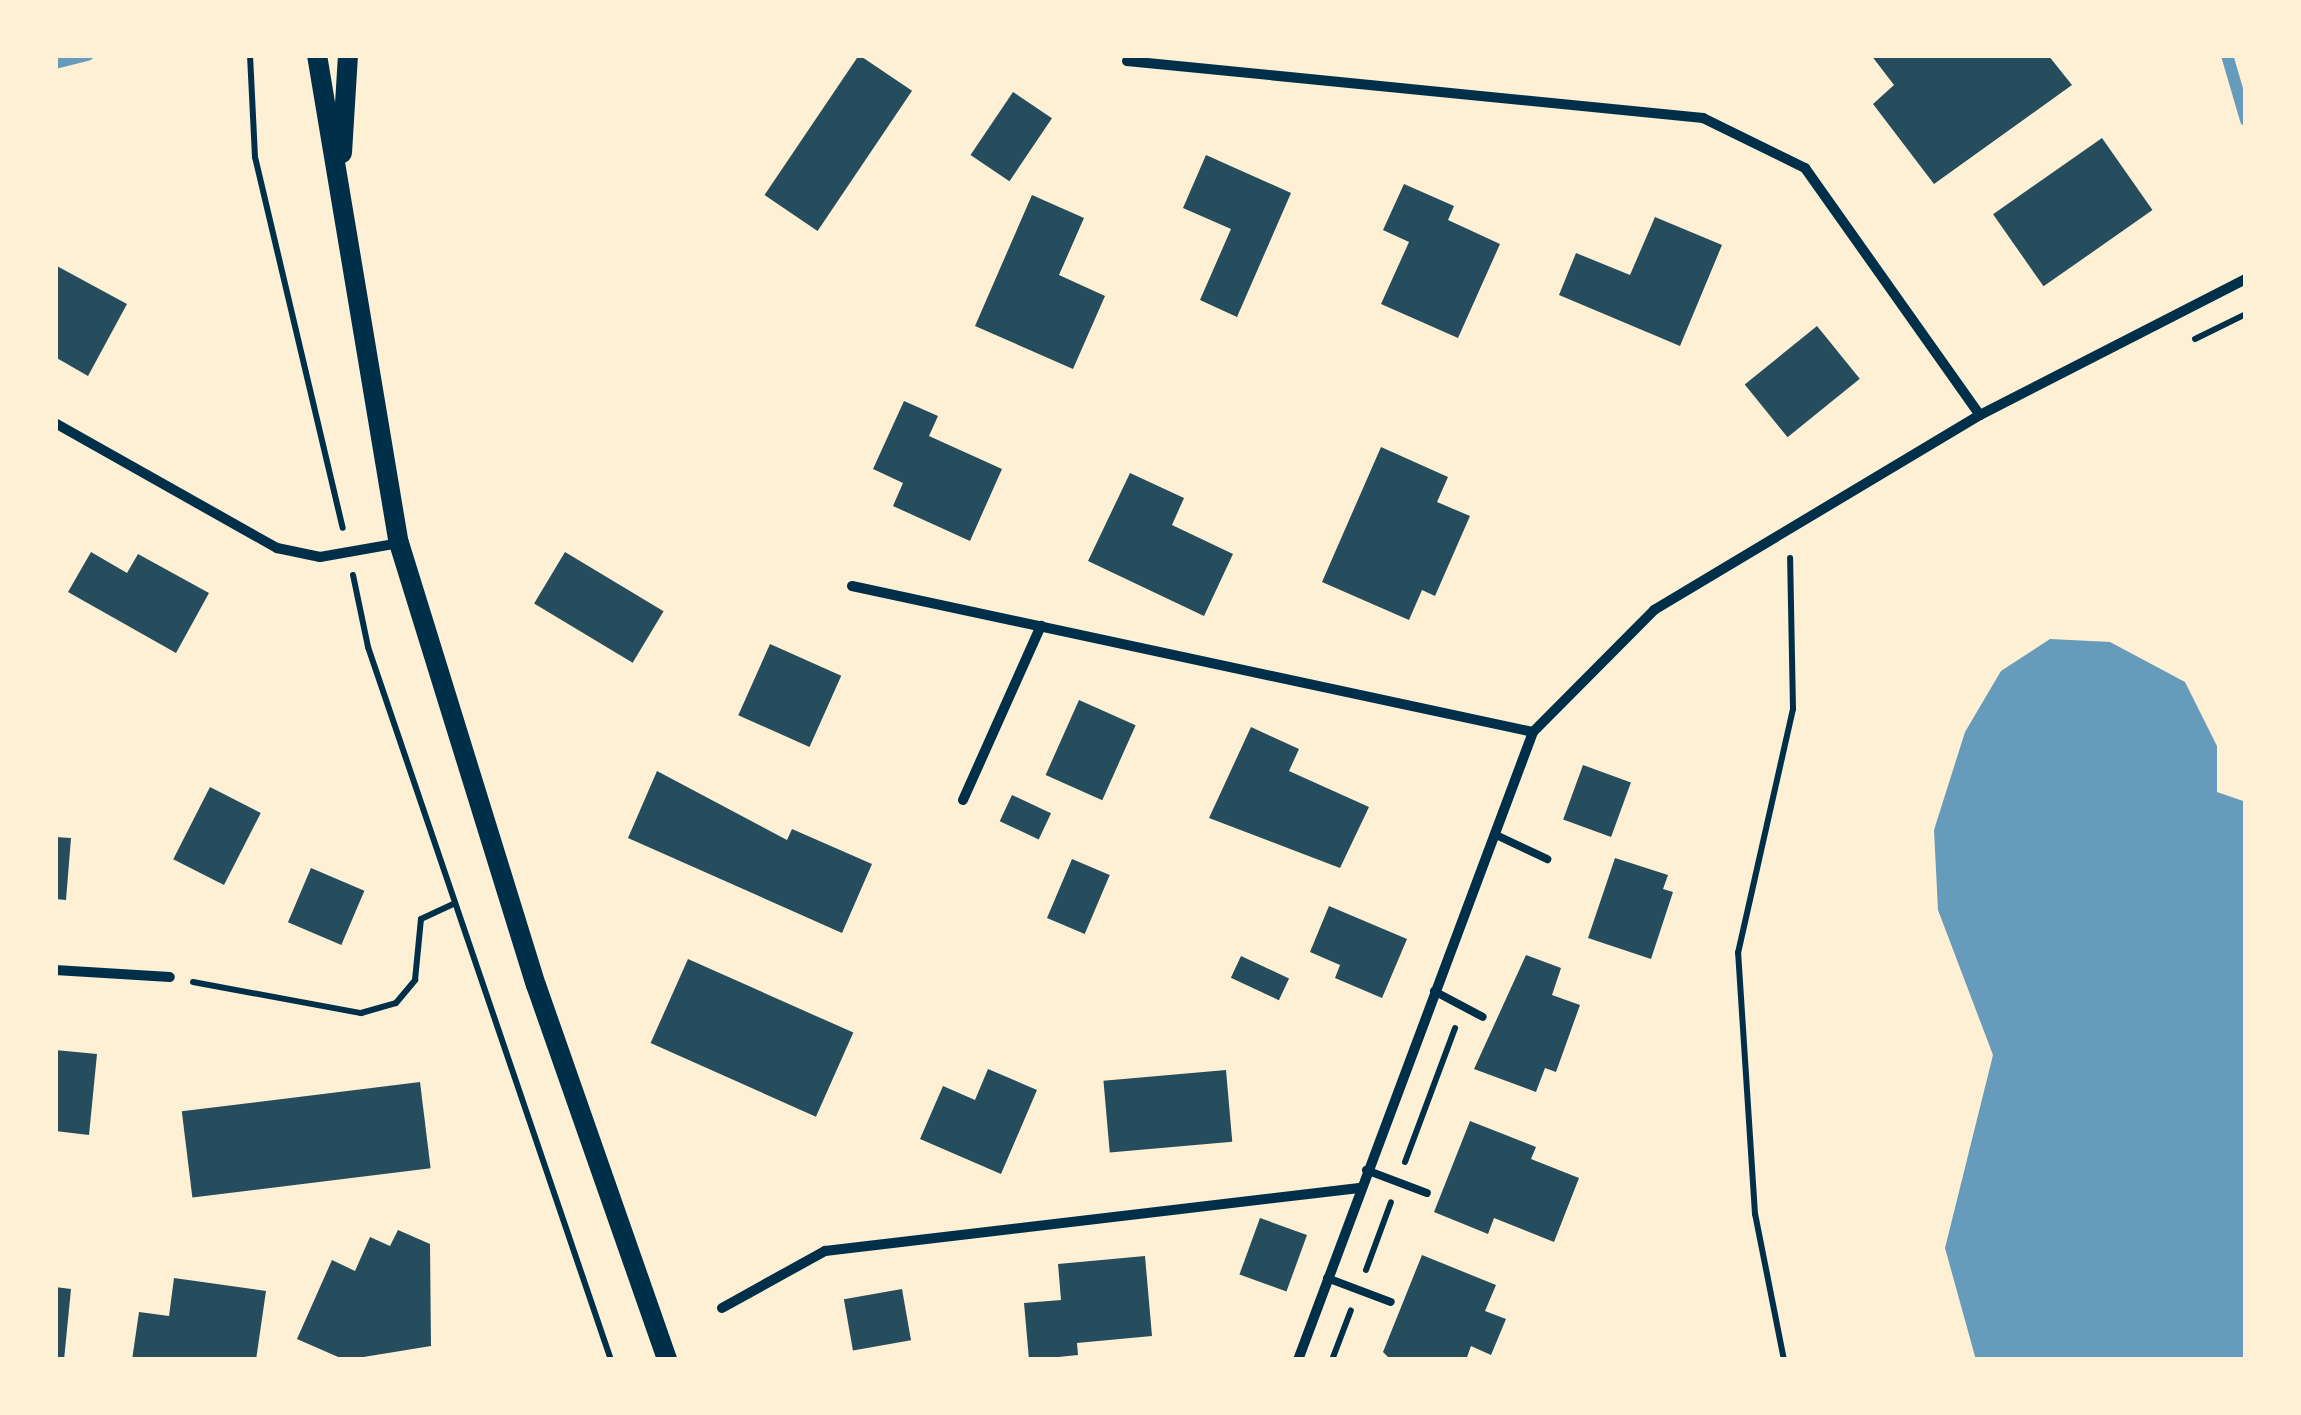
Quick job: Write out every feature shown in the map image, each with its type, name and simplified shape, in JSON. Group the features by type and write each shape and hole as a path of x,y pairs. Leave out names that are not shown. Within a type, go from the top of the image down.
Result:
{"main road":[{"path":"317,55 399,542 542,1003 668,1360"},
{"path":"340,190 348,55"}],"street":[{"path":"1127,61 1703,118 1804,168 1980,415"},
{"path":"1298,1360 1358,1188 1533,732 1654,610 1980,415 2246,279"},
{"path":"55,423 277,548 349,554 399,542"},
{"path":"852,586 1533,732"},
{"path":"962,800 1041,626"},
{"path":"55,970 170,977"},
{"path":"722,1308 826,1251 1358,1188"}],"lane":[{"path":"1494,834 1547,859"},
{"path":"1434,990 1483,1017"},
{"path":"1366,1170 1427,1193"},
{"path":"1327,1278 1392,1302"}],"path":[{"path":"250,55 255,157 368,647 612,1360"},
{"path":"2177,348 2246,314"},
{"path":"1773,569 1806,548"},
{"path":"1784,1360 1754,1214 1738,952 1793,709 1790,558"},
{"path":"170,977 361,1012 406,991 416,980 421,919 453,904"},
{"path":"1332,1360 1463,1006"}],"water":[{"path":"2050,639 2110,642 2185,682 2217,746 2217,792 2246,802 2246,1360 1976,1360 1945,1248 1993,1055 1938,910 1934,830 1965,732 2001,671"}],"building":[{"path":"859,55 912,91 818,231 764,195"},
{"path":"1871,55 2048,55 2072,85 1934,184 1873,104 1894,85"},
{"path":"1013,92 1052,118 1009,181 971,155"},
{"path":"2102,138 2152,210 2044,286 1993,214"},
{"path":"1206,155 1291,193 1237,317 1200,300 1231,229 1183,208"},
{"path":"1404,184 1454,206 1448,220 1500,244 1458,338 1381,304 1409,242 1383,230"},
{"path":"1032,195 1084,218 1059,275 1105,296 1073,369 975,326"},
{"path":"1655,217 1722,245 1680,346 1559,295 1576,253 1630,275"},
{"path":"55,265 127,304 88,376 55,357"},
{"path":"1817,326 1860,379 1788,437 1745,385"},
{"path":"904,401 938,416 929,436 1002,469 970,541 893,506 903,483 873,469"},
{"path":"1381,447 1448,477 1437,502 1470,516 1435,596 1422,590 1409,620 1322,582"},
{"path":"1130,473 1184,498 1172,525 1233,554 1204,616 1088,561"},
{"path":"91,552 127,573 138,554 209,593 176,653 68,592"},
{"path":"565,552 664,611 633,663 534,603"},
{"path":"770,644 841,676 810,747 738,715"},
{"path":"1079,700 1136,725 1102,800 1046,775"},
{"path":"1251,727 1299,749 1289,771 1369,807 1340,868 1209,818"},
{"path":"1583,765 1631,782 1611,837 1563,820"},
{"path":"657,771 787,840 792,829 872,864 842,933 628,838"},
{"path":"210,787 261,813 224,885 173,859"},
{"path":"1012,795 1051,813 1039,839 1000,821"},
{"path":"55,837 71,838 66,900 55,899"},
{"path":"1615,858 1668,875 1663,889 1673,892 1651,959 1588,938"},
{"path":"1072,859 1110,875 1085,934 1047,918"},
{"path":"311,868 364,891 341,945 288,922"},
{"path":"1329,906 1407,939 1382,998 1335,978 1340,965 1310,952"},
{"path":"1526,955 1561,968 1552,995 1580,1005 1556,1072 1545,1068 1536,1092 1474,1069"},
{"path":"1241,956 1289,978 1279,1000 1231,978"},
{"path":"688,959 853,1033 816,1117 651,1043"},
{"path":"55,1050 97,1054 89,1135 55,1131"},
{"path":"988,1069 1037,1090 1001,1174 920,1139 943,1086 975,1100"},
{"path":"1226,1070 1232,1142 1110,1152 1103,1081"},
{"path":"420,1082 431,1168 192,1198 182,1111"},
{"path":"1470,1121 1536,1147 1531,1159 1579,1178 1554,1242 1494,1218 1488,1234 1434,1212"},
{"path":"1260,1218 1307,1235 1286,1291 1239,1274"},
{"path":"398,1230 430,1244 431,1346 345,1360 297,1339 332,1260 355,1271 370,1237 390,1246"},
{"path":"1422,1255 1496,1285 1485,1311 1506,1319 1491,1355 1471,1346 1466,1360 1391,1360 1383,1352"},
{"path":"1145,1256 1152,1336 1077,1343 1078,1355 1029,1360 1024,1303 1061,1300 1058,1264"},
{"path":"174,1278 266,1291 256,1360 132,1360 139,1312 169,1316"},
{"path":"55,1287 71,1289 64,1360 55,1360"},
{"path":"902,1289 911,1340 853,1350 844,1299"}],"waterway":[{"path":"55,63 88,55"},
{"path":"2227,55 2246,120"}]}
